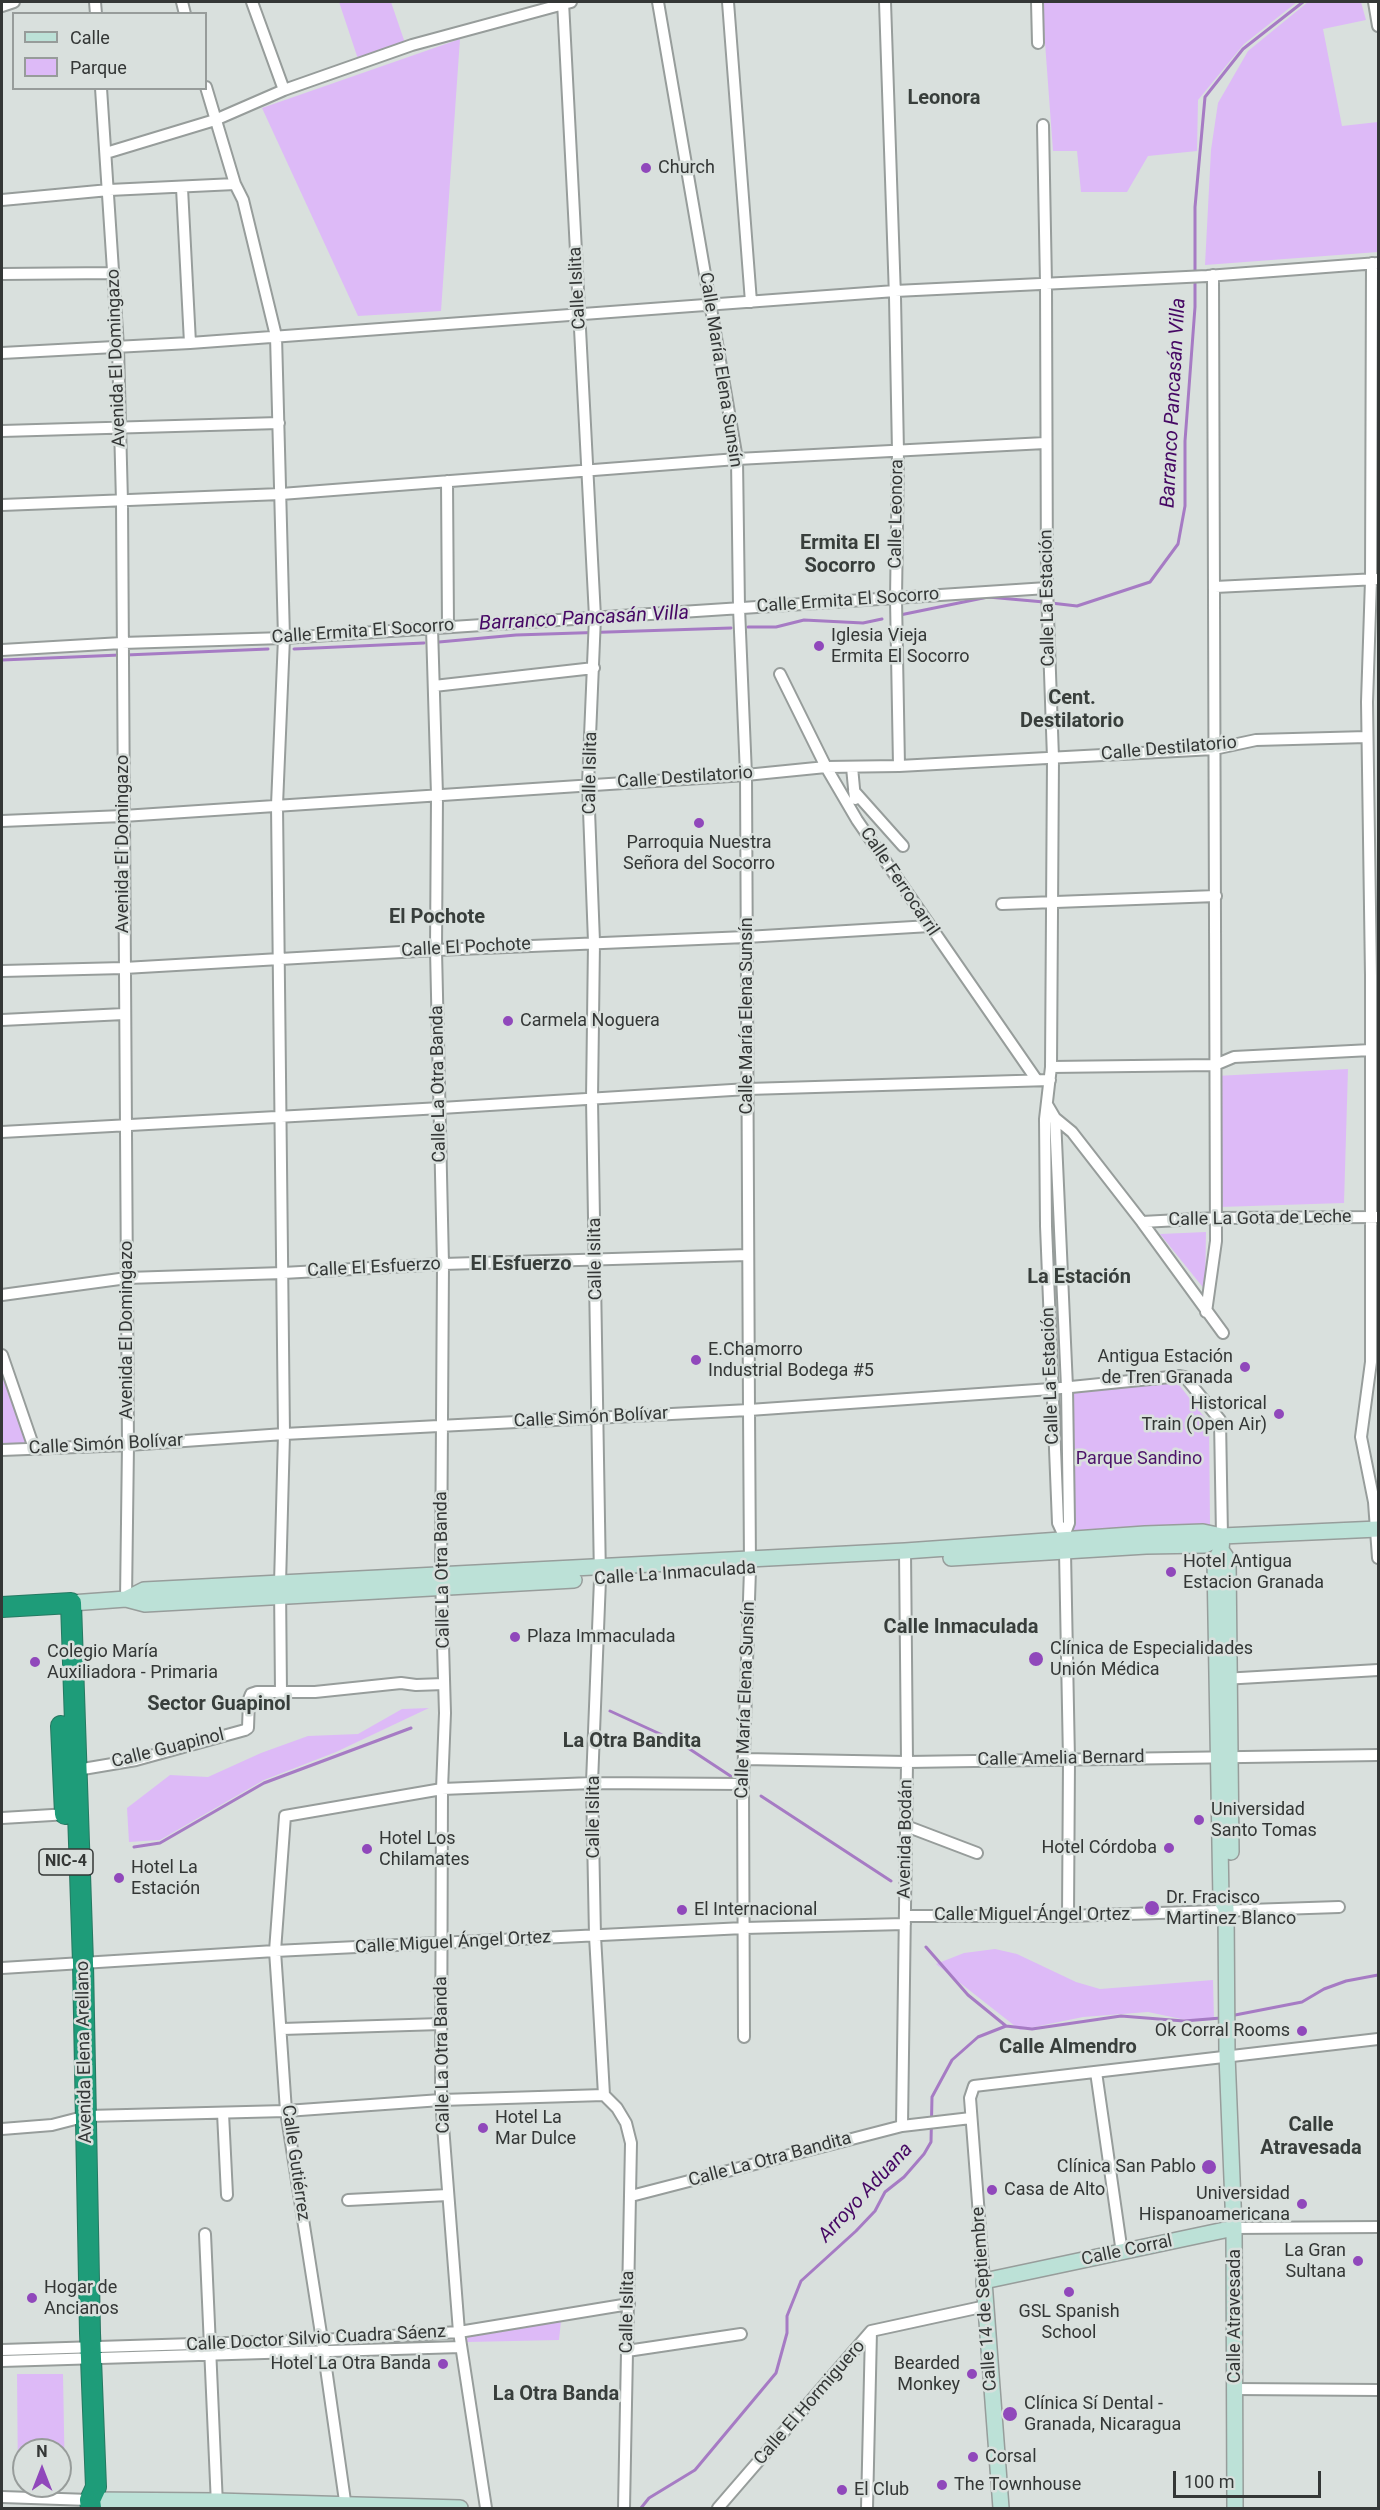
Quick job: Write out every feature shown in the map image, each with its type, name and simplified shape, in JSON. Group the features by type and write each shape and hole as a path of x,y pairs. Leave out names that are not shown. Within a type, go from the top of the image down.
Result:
{"highway":[{"path":"2,1607 64,1603"},
{"name":"Avenida Elena Arellano","path":"64,1603 72,1814 87,2426 96,2487 90,2504"},
{"name":"Avenida Elena Arellano","path":"68,1731 77,1770 72,1814"}],"street":[{"path":"252,2 284,90"},
{"path":"106,153 215,120 284,90 412,45 566,2"},
{"name":"Calle Islita","path":"566,2 595,627 588,784 594,942 592,1099 600,1573 592,1783 595,1936 604,2095 617,2108 626,2123 631,2143 624,2508"},
{"name":"Calle María Elena Sunsín","path":"658,2 737,459 739,608 746,775 748,1089 750,1564 743,1784 744,2037"},
{"path":"728,2 751,302"},
{"name":"Calle Leonora","path":"885,2 898,452 896,599 899,766"},
{"path":"1037,2 1038,43"},
{"path":"1374,2 1378,26"},
{"name":"Avenida El Domingazo","path":"101,90 118,347 122,502 128,1445 126,1599"},
{"path":"207,90 235,184 245,209 276,336 284,638 277,805 284,1434 280,1590 281,1693"},
{"name":"Calle La Estación","path":"1043,125 1046,284 1045,443 1053,758 1050,901 1051,1067 1048,1106 1060,1226 1066,1387 1069,1522 1064,1543 1069,1760 1068,1916"},
{"path":"2,200 109,190 235,184"},
{"path":"182,188 190,343"},
{"path":"2,353 190,343 751,302 1184,277 1375,263 1373,702 1367,736 1374,890 1375,976 1371,1050 1375,1217 1375,1362 1361,1437 1374,1502 1378,1558"},
{"path":"2,274 114,273"},
{"path":"1206,1312 1217,1218 1215,587 1210,275"},
{"path":"2,431 279,423"},
{"path":"2,505 281,494 737,459 1045,443"},
{"path":"447,482 448,627"},
{"path":"1215,587 1375,580"},
{"name":"Calle Ermita El Socorro","path":"2,650 122,647 448,627 595,627 739,608 1048,590"},
{"name":"Calle La Otra Banda","path":"432,628 437,795 436,950 443,1264 442,1582 445,1738 442,1789 441,2100 459,2332 486,2508"},
{"path":"434,686 594,668"},
{"name":"Calle Ferrocarril","path":"780,674 826,767 857,820 1036,1079"},
{"name":"Calle Destilatorio","path":"2,821 123,816 746,775 826,767 899,766 1214,749 1256,740 1367,736"},
{"path":"852,767 857,820"},
{"path":"854,791 903,846"},
{"path":"1002,904 1216,896"},
{"name":"Calle El Pochote","path":"2,971 124,968 436,950 930,927"},
{"path":"2,1020 124,1014"},
{"path":"1051,1067 1215,1065 1234,1057 1371,1050"},
{"path":"2,1132 748,1089 1050,1080"},
{"path":"1050,1118 1072,1132 1142,1222 1223,1333"},
{"name":"Calle La Estación","path":"1050,1118 1046,1226 1051,1389 1058,1523 1064,1543"},
{"name":"Calle La Gota de Leche","path":"1142,1222 1217,1218 1375,1217"},
{"path":"1046,1226 1060,1226"},
{"name":"Calle El Esfuerzo","path":"2,1295 126,1278 283,1273 443,1264 748,1255"},
{"path":"1049,1310 1063,1309"},
{"path":"2,1358 34,1449"},
{"name":"Calle Simón Bolívar","path":"2,1450 749,1410 1051,1389 1180,1376"},
{"name":"Calle Atravesada","path":"1180,1376 1185,1377 1220,1420 1221,1543 1228,1560 1222,1612 1225,1835 1231,1900 1226,1910 1226,1985 1234,2228 1235,2508"},
{"name":"Calle La Inmaculada","path":"64,1603 126,1599 144,1590 280,1590 442,1582 984,1551 1064,1543 1145,1540 1203,1532 1221,1543 1377,1529"},
{"name":"Avenida Bodán","path":"905,1556 907,1762 905,2125"},
{"path":"1224,1678 1378,1670"},
{"name":"Calle Guapinol","path":"77,1770 136,1760 244,1730 248,1728 251,1694 401,1683 444,1684"},
{"name":"Calle Amelia Bernard","path":"744,1759 907,1762 1378,1755"},
{"path":"442,1789 592,1783 743,1784"},
{"name":"Calle Gutiérrez","path":"345,2507 323,2346 286,2111 275,1951 285,1816 442,1789"},
{"path":"2,1818 72,1814"},
{"path":"906,1826 978,1853"},
{"name":"Calle Miguel Ángel Ortez","path":"2,1968 275,1951 905,1920 1339,1907"},
{"path":"282,2029 441,2024"},
{"path":"1122,2253 1096,2072 1378,2039"},
{"name":"Calle 14 de Septiembre","path":"1001,2508 971,2118 971,2090 974,2086 1096,2072"},
{"path":"2,2129 80,2119 286,2111 441,2100 604,2095"},
{"path":"223,2113 227,2195"},
{"name":"Calle La Otra Bandita","path":"631,2196 905,2125 971,2118"},
{"path":"348,2200 448,2195"},
{"name":"Calle Corral","path":"984,2281 1234,2228 1378,2227"},
{"path":"205,2234 217,2504"},
{"name":"Calle Doctor Silvio Cuadra Sáenz","path":"2,2361 85,2354 211,2350 269,2354 459,2332 629,2304"},
{"name":"Calle El Hormiguero","path":"718,2508 871,2331 986,2306"},
{"path":"867,2508 871,2331"},
{"path":"627,2351 741,2334"},
{"path":"268,2342 269,2354"},
{"name":"Calle Doctor Silvio Cuadra Sáenz","path":"211,2350 268,2342 323,2346 461,2347"},
{"name":"Calle Doctor Silvio Cuadra Sáenz","path":"2,2350 85,2354"},
{"path":"1235,2389 1378,2390"},
{"path":"2,2497 90,2504 460,2508"}],"green space":[{"path":"339,2 391,2 405,43 358,59"},
{"path":"1042,2 1297,2 1244,44 1198,100 1197,151 1148,156 1127,192 1081,192 1077,151 1053,151"},
{"path":"1308,2 1361,2 1366,20 1323,29 1342,126 1378,122 1378,252 1205,265 1211,150 1218,103 1248,51"},
{"path":"460,39 441,311 358,316 262,108"},
{"path":"1348,1069 1344,1203 1220,1207 1216,1076"},
{"path":"1206,1232 1205,1290 1160,1234"},
{"path":"2,1372 33,1447 2,1448"},
{"name":"Parque Sandino","path":"1176,1381 1209,1423 1210,1525 1072,1534 1067,1392"},
{"path":"429,1708 336,1752 264,1780 160,1840 129,1842 127,1808 170,1775 208,1777 261,1753 308,1736 358,1734 402,1709"},
{"path":"995,1949 1017,1954 1076,1982 1100,1989 1213,1980 1214,2020 1186,2020 1148,2012 1083,2017 1020,2030 936,1964 964,1953"},
{"path":"561,2321 559,2340 467,2342 468,2334"},
{"path":"17,2374 63,2374 64,2438 18,2438"}],"waterway":[{"name":"Barranco Pancasán Villa","path":"1051,603 1077,606 1150,582 1178,544 1185,506 1185,441 1195,307 1195,207 1205,97 1243,49 1303,2"},
{"name":"Barranco Pancasán Villa","path":"900,615 988,597 1044,602"},
{"name":"Barranco Pancasán Villa","path":"748,627 776,627 804,620 863,623 882,619"},
{"name":"Barranco Pancasán Villa","path":"439,642 516,635 731,628"},
{"name":"Barranco Pancasán Villa","path":"294,649 424,643"},
{"name":"Barranco Pancasán Villa","path":"126,655 268,649"},
{"name":"Barranco Pancasán Villa","path":"2,660 120,655"},
{"path":"610,1711 682,1744 732,1777"},
{"path":"134,1847 160,1843 264,1783 411,1728"},
{"path":"761,1796 891,1881"},
{"path":"926,1947 968,1995 1006,2026"},
{"name":"Arroyo Aduana","path":"1230,2016 1302,2002 1324,1989 1346,1981 1378,1975"},
{"name":"Arroyo Aduana","path":"641,2508 649,2498 695,2470 776,2373 787,2333 787,2316 801,2281 856,2231 875,2211 885,2192 904,2177 924,2154 931,2142 932,2097 952,2060 978,2037 1006,2026 1032,2029 1121,2016 1184,2021 1221,2018"}],"place":[{"name":"Church","path":"646,168"},
{"name":"Iglesia Vieja Ermita El Socorro","path":"819,646"},
{"name":"Parroquia Nuestra Señora del Socorro","path":"699,823"},
{"name":"Carmela Noguera","path":"508,1021"},
{"name":"E.Chamorro Industrial Bodega #5","path":"696,1360"},
{"name":"Antigua Estación de Tren Granada","path":"1245,1367"},
{"name":"Historical Train (Open Air)","path":"1279,1414"},
{"name":"Hotel Antigua Estacion Granada","path":"1171,1572"},
{"name":"Plaza Immaculada","path":"515,1637"},
{"name":"Clínica de Especialidades Unión Médica","path":"1036,1659"},
{"name":"Colegio María Auxiliadora - Primaria","path":"35,1662"},
{"name":"Universidad Santo Tomas","path":"1199,1820"},
{"name":"Hotel Córdoba","path":"1169,1848"},
{"name":"Hotel Los Chilamates","path":"367,1849"},
{"name":"Hotel La Estación","path":"119,1878"},
{"name":"Dr. Fracisco Martinez Blanco","path":"1152,1908"},
{"name":"El Internacional","path":"682,1910"},
{"name":"Ok Corral Rooms","path":"1302,2031"},
{"name":"Hotel La Mar Dulce","path":"483,2128"},
{"name":"Clínica San Pablo","path":"1209,2167"},
{"name":"Casa de Alto","path":"992,2190"},
{"name":"Universidad Hispanoamericana","path":"1302,2204"},
{"name":"La Gran Sultana","path":"1358,2261"},
{"name":"GSL Spanish School","path":"1069,2292"},
{"name":"Hogar de Ancianos","path":"32,2298"},
{"name":"Hotel La Otra Banda","path":"443,2364"},
{"name":"Bearded Monkey","path":"972,2374"},
{"name":"Clínica Sí Dental - Granada, Nicaragua","path":"1010,2414"},
{"name":"Corsal","path":"973,2457"},
{"name":"The Townhouse","path":"942,2485"},
{"name":"El Club","path":"842,2490"}],"district":[{"name":"Leonora","path":"944,99"},
{"name":"Ermita El Socorro","path":"840,556"},
{"name":"Cent. Destilatorio","path":"1072,710"},
{"name":"El Pochote","path":"437,918"},
{"name":"El Esfuerzo","path":"521,1265"},
{"name":"La Estación","path":"1079,1278"},
{"name":"Calle Inmaculada","path":"961,1628"},
{"name":"Sector Guapinol","path":"219,1705"},
{"name":"La Otra Bandita","path":"632,1742"},
{"name":"Calle Almendro","path":"1068,2048"},
{"name":"Calle Atravesada","path":"1311,2138"},
{"name":"La Otra Banda","path":"556,2395"}]}
